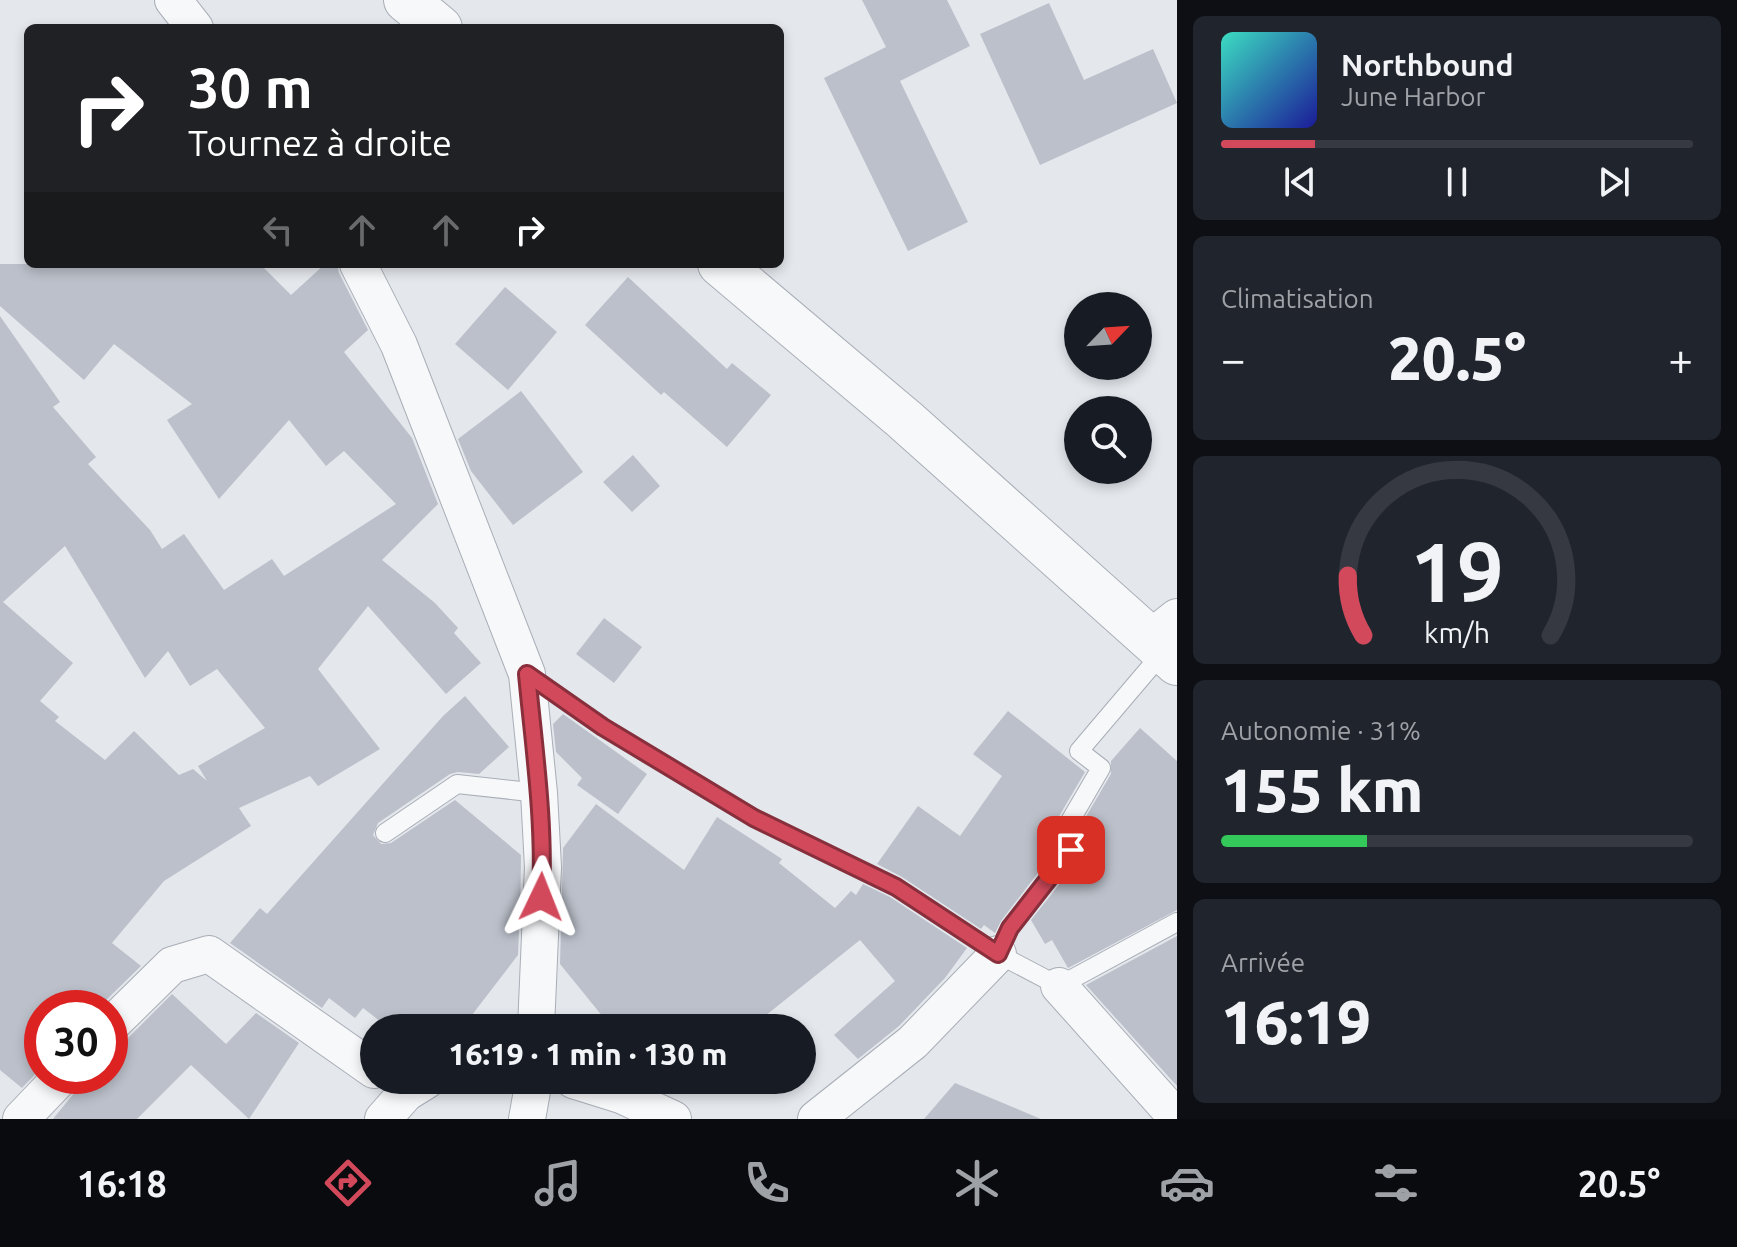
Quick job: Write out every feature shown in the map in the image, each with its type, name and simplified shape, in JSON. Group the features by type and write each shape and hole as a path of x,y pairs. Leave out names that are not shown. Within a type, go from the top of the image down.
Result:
{"street":[{"path":"173,0 192,24"},
{"path":"406,0 435,24"},
{"path":"360,268 399,345 527,674 543,867 536,1014"},
{"path":"725,268 1167,643"},
{"path":"128,1008 172,965 209,954 360,1060"},
{"path":"816,1119 913,1042 998,954"},
{"path":"1059,986 1177,1118"},
{"path":"21,1119 45,1094"},
{"path":"527,1119 531,1094"},
{"path":"618,1094 673,1119"}],"lane":[{"path":"998,954 1010,928 1071,850 1059,840 1101,768 1079,751 1167,643"},
{"path":"527,674 603,727 754,818 896,887 998,954 1059,986 1177,922"},
{"path":"385,833 457,784 539,793"}],"building":[{"path":"862,0 947,0 970,46 900,81 968,222 908,251 824,78 886,47"},
{"path":"1049,3 1084,80 1153,49 1177,103 1040,165 980,34"},
{"path":"0,264 24,264 24,268 264,268 291,295 321,268 338,268 368,330 344,352 412,438 438,504 382,560 435,603 458,628 454,633 481,663 446,694 368,606 318,669 380,749 318,786 310,776 239,808 251,826 164,881 112,943 141,966 116,990 24,990 22,1088 0,1070 0,316 60,402 53,407 96,457 88,464 150,530 162,549 184,534 224,590 272,559 284,576 396,504 344,451 326,466 289,420 219,499 167,420 192,404 114,344 84,380 0,306","holes":["65,546 145,678 168,651 190,686 217,669 265,728 198,766 207,781 193,769 179,775 134,731 105,760 55,721 59,717 40,701 73,663 3,602"]},
{"path":"628,277 727,369 732,363 771,395 727,447 664,392 661,395 585,325"},
{"path":"505,287 557,332 508,390 455,344"},
{"path":"521,391 583,472 513,525 471,471 458,439"},
{"path":"633,455 660,486 632,512 603,482"},
{"path":"604,618 642,647 614,683 576,654"},
{"path":"465,696 509,747 479,774 450,774 378,823 373,835 381,844 391,843 455,800 521,855 518,955 473,1014 371,1014 363,1008 355,1018 329,998 322,1008 230,943 260,908 267,914 443,716"},
{"path":"1008,711 1085,772 1048,835 1048,844 1054,852 995,933 984,925 981,929 877,864 918,806 960,836 1002,776 973,754"},
{"path":"563,714 647,774 618,814 577,785 582,778 556,752 553,724"},
{"path":"1140,728 1177,761 1177,910 1068,968 1052,940 1045,944 1031,920 1081,857 1082,846 1074,837 1111,774 1111,761"},
{"path":"596,804 684,870 717,817 782,859 779,863 835,908 851,891 856,895 863,884 890,897 967,948 945,978 899,1026 858,1059 834,1035 895,981 860,940 768,1014 601,1014 560,964 563,848"},
{"path":"1177,936 1177,1086 1086,985"},
{"path":"172,994 226,1044 256,1013 299,1043 249,1119 191,1065 137,1119 53,1119 73,1094 128,1094 128,1038"},
{"path":"955,1083 1041,1119 924,1119"}],"route":[{"path":"541,897 543,867 539,793 527,674 603,727 754,818 896,887 998,954 1010,928 1071,850"}]}
